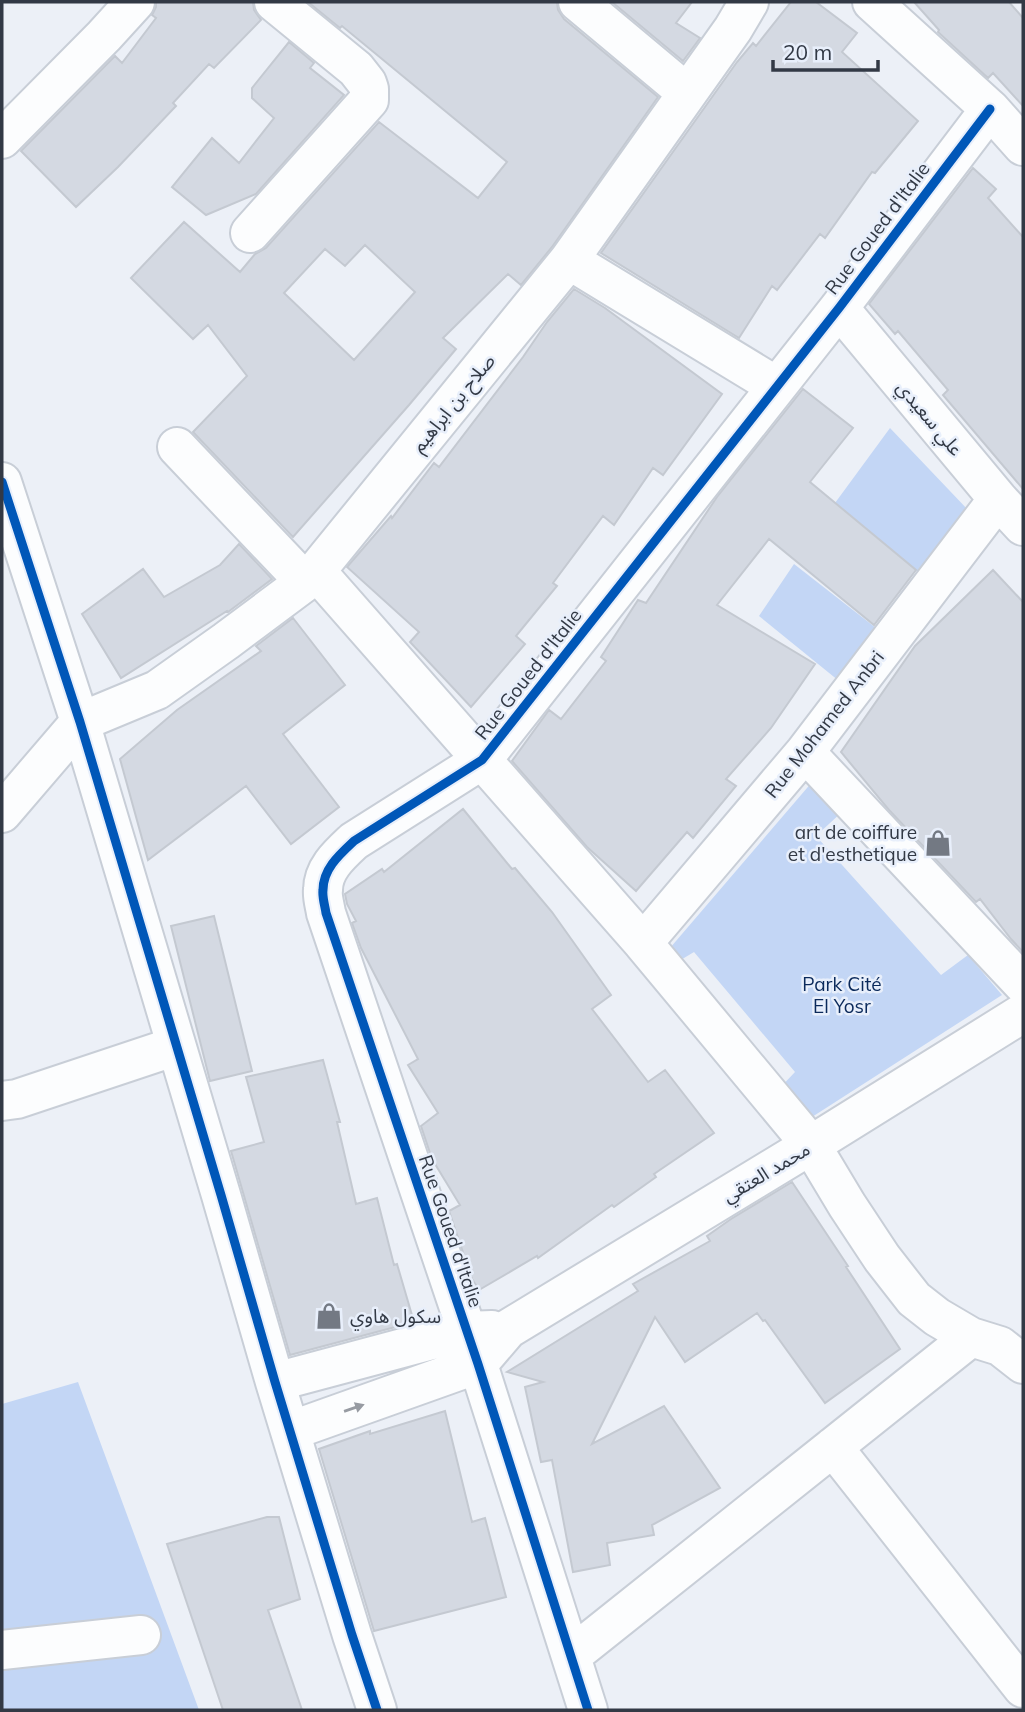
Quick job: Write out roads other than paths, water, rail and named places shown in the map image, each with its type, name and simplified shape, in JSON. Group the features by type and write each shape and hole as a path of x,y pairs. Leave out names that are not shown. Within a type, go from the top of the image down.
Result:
{"street":[{"path":"2,139 135,2"},
{"path":"250,233 369,100 367,83 356,69 274,2"},
{"path":"578,2 687,93"},
{"name":"صلاح بن ابراهيم","path":"80,722 158,690 310,577 569,260 733,29 749,2"},
{"path":"872,2 990,109 1023,146"},
{"name":"Rue Goued d'Italie","path":"588,1710 472,1348 326,913 323,889 328,869 354,841 482,761 839,308 990,109"},
{"path":"569,260 776,386"},
{"name":"علي سعيدي","path":"839,308 1011,513"},
{"path":"177,447 310,577 482,761 643,943 811,1145 847,1205 914,1299 937,1317 971,1337 1000,1346 1023,1364"},
{"path":"2,482 80,722 275,1382 377,1710"},
{"name":"Rue Mohamed Anbri","path":"643,943 1011,513"},
{"path":"2,813 80,722"},
{"path":"805,752 1023,984"},
{"name":"محمد العتقي","path":"290,1431 508,1329 1023,1013"},
{"path":"2,1101 17,1100 176,1046"},
{"path":"571,1656 971,1337"},
{"name":"محمد العتقي","path":"275,1382 472,1348"},
{"path":"833,1447 1023,1688"},
{"path":"2,1650 141,1635"}],"place":[{"name":"art de coiffure et d'esthetique","path":"938,843"},
{"name":"سكول هاوي","path":"329,1316"}],"park label":[{"name":"Park Cité El Yosr","path":"842,995"}]}
